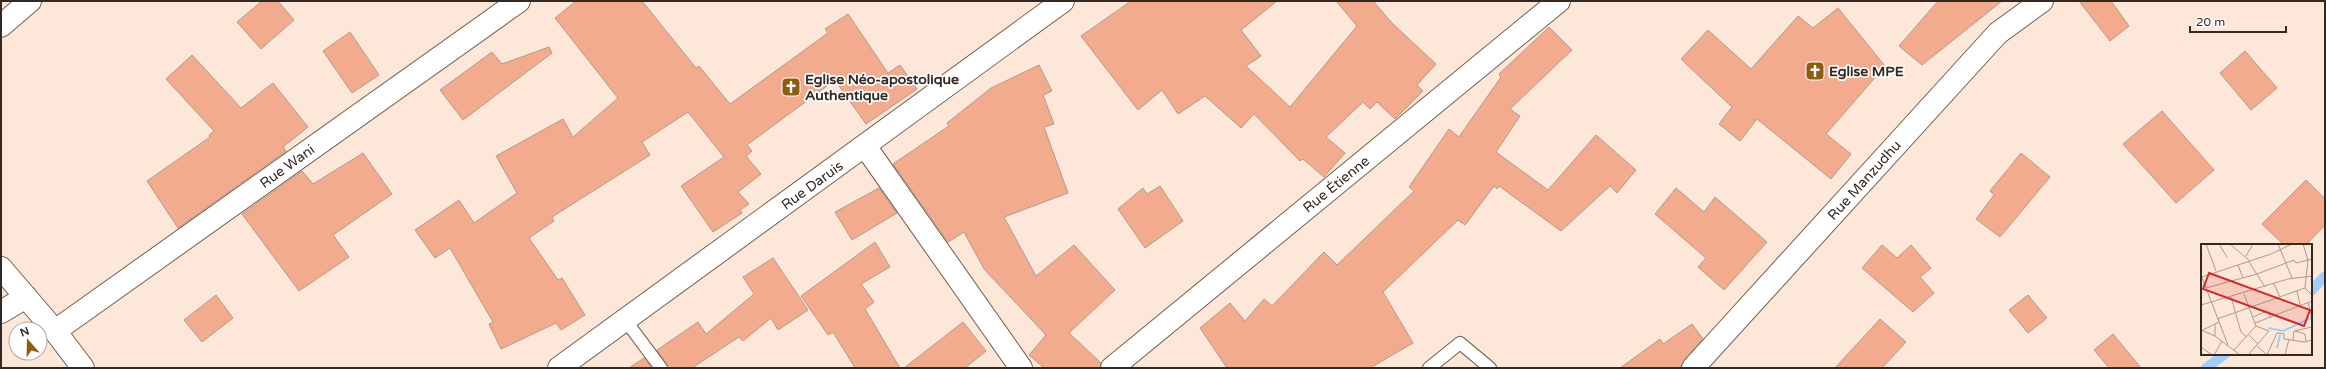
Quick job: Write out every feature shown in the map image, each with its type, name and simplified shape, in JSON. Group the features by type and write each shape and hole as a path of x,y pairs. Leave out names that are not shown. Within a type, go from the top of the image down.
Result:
{"street":[{"path":"1,26 30,1"},
{"name":"Rue Wani","path":"56,332 519,1"},
{"name":"Rue Daruis","path":"559,368 626,321 1063,1"},
{"name":"Rue Étienne","path":"1112,368 1559,1"},
{"name":"Rue Manzudhu","path":"1693,368 1998,33 2042,1"},
{"path":"865,146 1021,368"},
{"path":"1,268 56,332 83,368"},
{"path":"1,312 26,297"}],"lane":[{"path":"626,321 661,368"},
{"path":"1429,368 1460,343 1490,368"}],"building":[{"path":"262,1 278,1 294,20 261,49 237,22"},
{"path":"576,1 642,1 696,68 699,66 730,104 828,33 825,29 848,14 888,73 900,65 917,89 866,124 835,80 747,145 752,151 746,156 761,174 738,192 749,204 740,210 742,213 713,232 681,186 724,157 688,112 642,142 650,155 552,217 554,221 529,238 558,280 562,278 585,315 561,330 556,323 501,349 489,324 493,322 450,248 435,258 415,230 459,200 474,223 517,193 496,156 563,119 573,137 618,98 555,18"},
{"path":"1131,1 1277,1 1241,30 1261,56 1246,66 1290,107 1357,26 1336,1 1373,1 1392,23 1436,64 1417,85 1423,91 1395,119 1377,102 1370,109 1363,102 1326,137 1345,153 1324,177 1303,159 1300,161 1254,114 1241,128 1205,96 1178,114 1162,90 1138,110 1081,36"},
{"path":"1938,1 2002,1 1922,65 1899,46"},
{"path":"2079,1 2111,1 2129,26 2110,41"},
{"path":"1838,8 1885,66 1826,134 1851,154 1831,179 1757,119 1740,141 1719,124 1732,107 1681,59 1708,30 1751,69 1798,16 1813,28"},
{"path":"1549,27 1572,50 1510,109 1520,116 1496,152 1548,190 1596,135 1636,170 1617,193 1610,186 1561,231 1499,186 1497,189 1494,186 1465,225 1458,220 1383,292 1413,343 1370,368 1227,368 1200,328 1230,303 1245,321 1264,299 1272,306 1324,252 1337,265 1414,191 1409,187 1449,129 1459,137 1501,77 1499,74"},
{"path":"350,32 379,75 352,93 323,51"},
{"path":"549,47 552,53 463,120 440,90 492,52 502,64"},
{"path":"2245,51 2277,88 2251,110 2220,73"},
{"path":"192,55 241,108 273,83 308,127 283,147 286,151 178,228 147,181 210,137 209,135 214,131 166,79"},
{"path":"1039,65 1052,91 1043,95 1054,124 1044,127 1068,193 1004,217 1036,276 1074,245 1115,290 1069,333 1101,363 1100,368 1044,368 1029,355 1046,335 984,269 964,232 948,242 893,164 949,126 947,123 991,88"},
{"path":"2162,111 2214,170 2176,203 2123,144"},
{"path":"363,153 392,194 333,235 349,257 299,291 242,214 302,171 313,184"},
{"path":"2021,153 2050,177 2000,237 1976,219 1994,195 1990,191"},
{"path":"2306,180 2325,199 2325,225 2307,244 2283,244 2262,224"},
{"path":"1160,186 1183,221 1145,248 1118,209 1143,188 1147,194"},
{"path":"879,188 897,213 852,240 835,212"},
{"path":"1676,188 1704,212 1715,197 1767,242 1724,290 1698,267 1706,258 1655,214"},
{"path":"875,242 890,267 861,284 874,302 865,309 900,368 855,368 833,332 828,335 801,296"},
{"path":"1882,245 1897,258 1911,245 1931,268 1920,277 1934,293 1913,312 1862,268"},
{"path":"773,258 808,310 778,330 771,318 743,341 739,337 692,368 668,368 657,350 698,322 706,334 754,294 743,277"},
{"path":"216,295 233,318 202,342 184,320"},
{"path":"2028,295 2047,318 2028,333 2009,310"},
{"path":"1880,319 1906,342 1882,368 1835,368"},
{"path":"963,322 986,351 965,368 904,368"},
{"path":"1692,324 1703,339 1684,360 1680,368 1620,368 1660,339 1663,344"},
{"path":"2113,334 2141,368 2109,368 2094,350"},
{"path":"644,358 652,368 629,368"}],"waterway":[{"path":"2312,290 2325,276"},
{"path":"2206,368 2224,355"}],"place":[{"name":"Eglise MPE","path":"1815,71"},
{"name":"Eglise Néo-apostolique Authentique","path":"791,87"}]}
